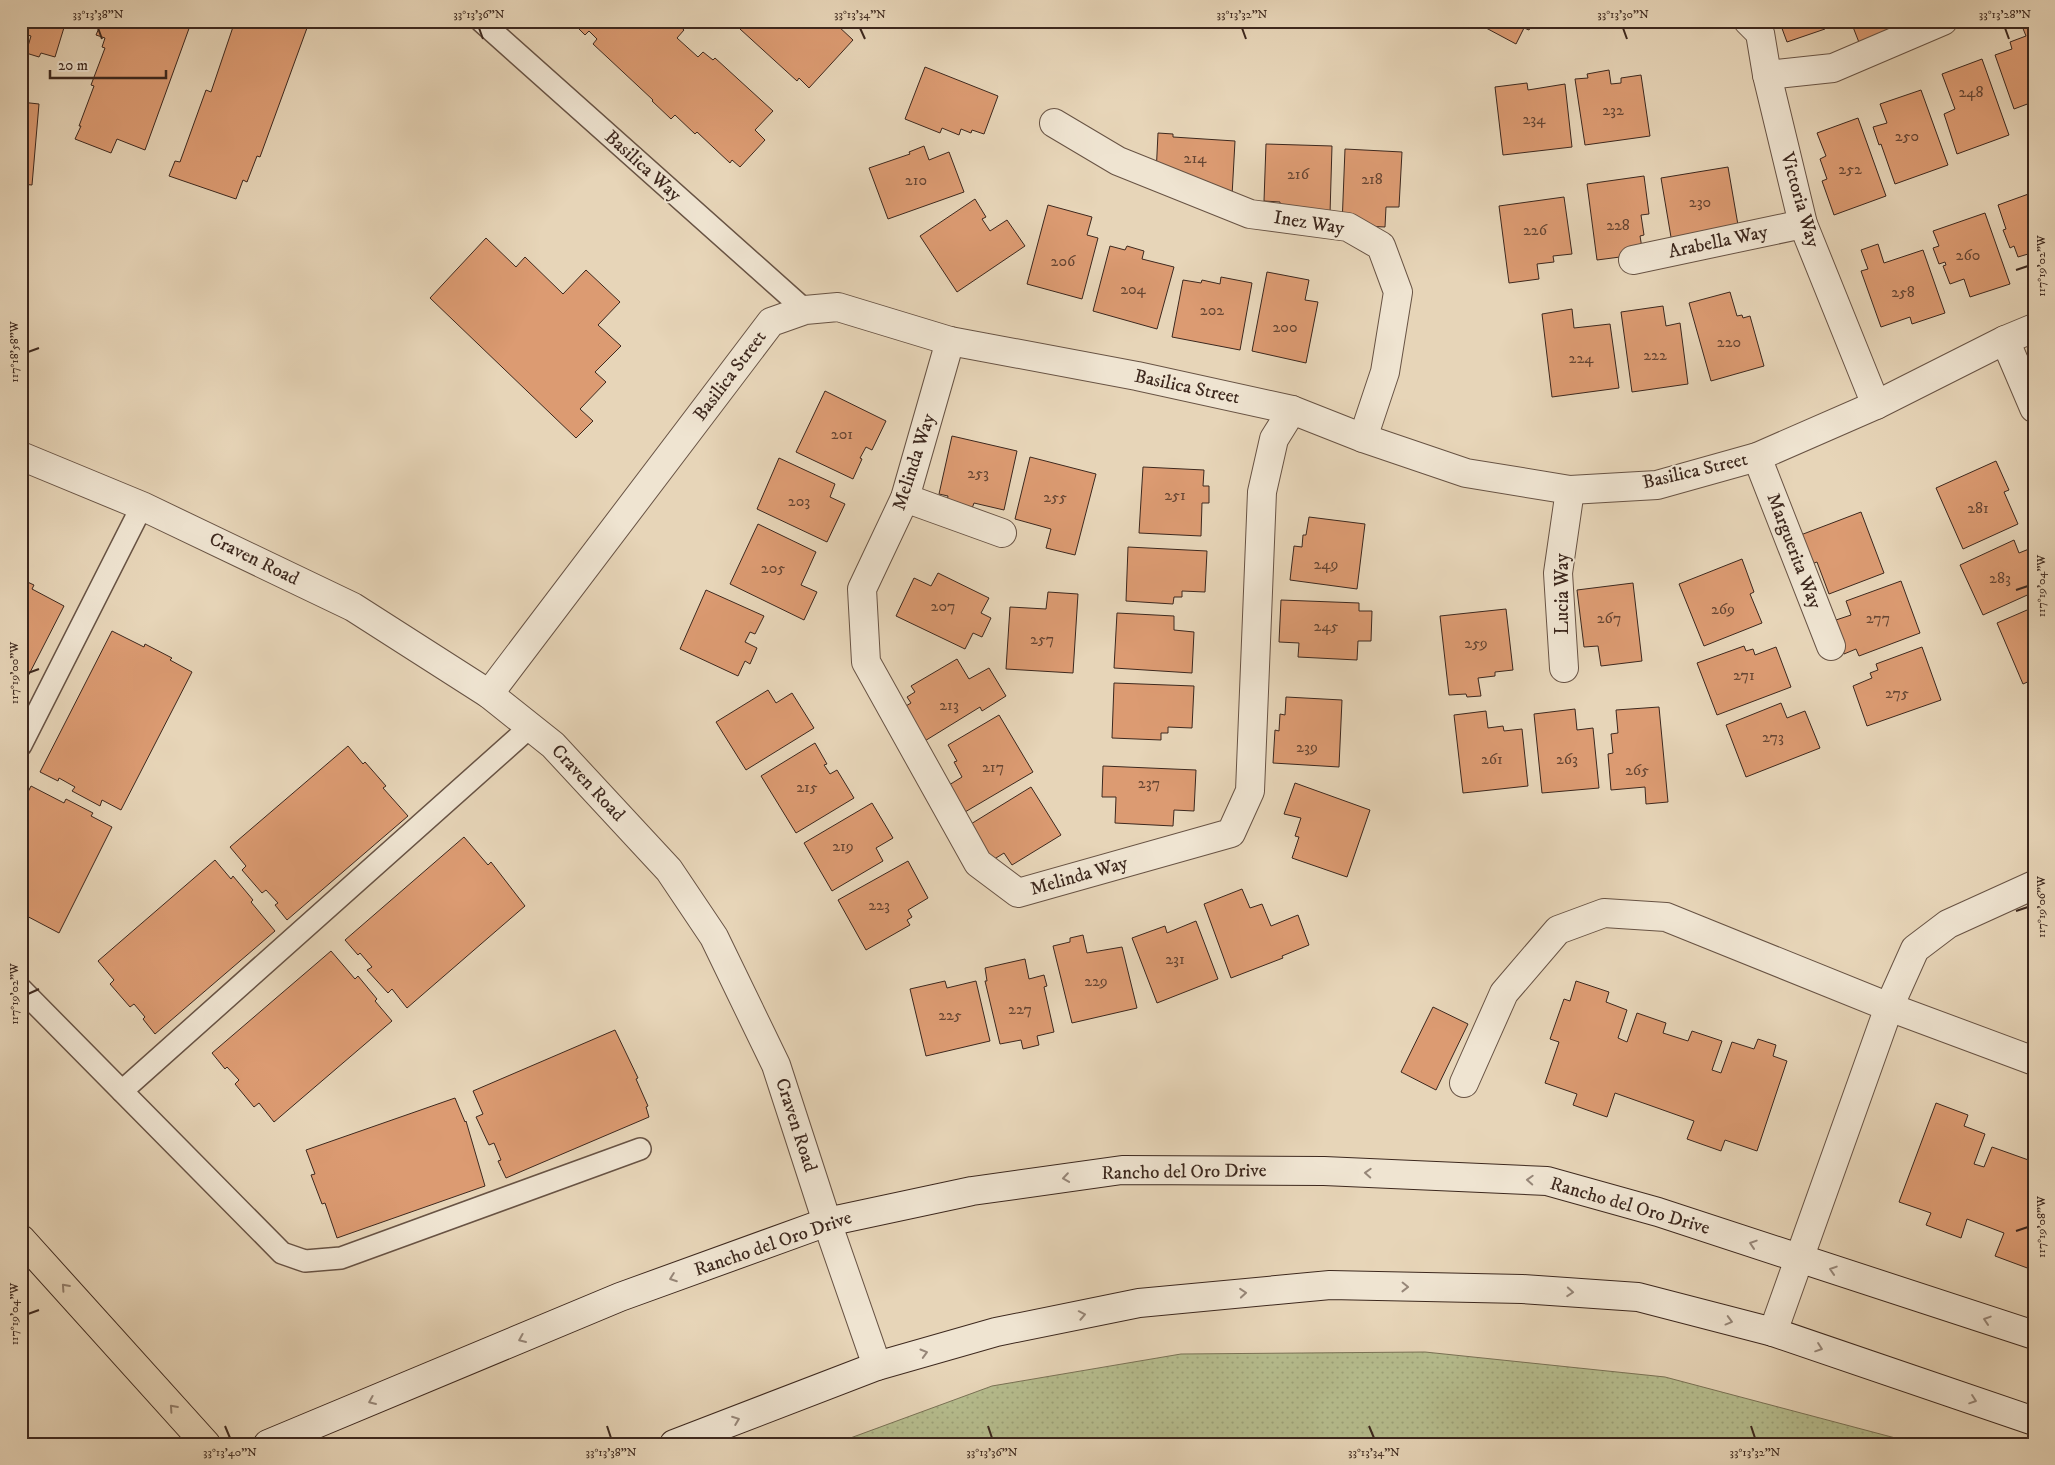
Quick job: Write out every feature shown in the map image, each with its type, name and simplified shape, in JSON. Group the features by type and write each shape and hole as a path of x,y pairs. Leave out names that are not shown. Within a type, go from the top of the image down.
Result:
{"highway":[{"path":"21,1239 206,1444"}],"street":[{"name":"Victoria Way","path":"1748,21 1760,33 1767,74 1803,224 1876,405"},
{"path":"1767,74 1833,68 1943,21"},
{"name":"Inez Way","path":"1054,122 1118,161 1250,214 1348,227 1381,246 1398,292 1385,372 1363,438"},
{"name":"Arabella Way","path":"1633,260 1803,224"},
{"name":"Basilica Street","path":"489,694 771,322 805,310 838,307 950,341 1137,376 1292,410 1363,438 1466,473 1570,490 1657,484 1757,457 1876,405 2005,340 2034,328"},
{"path":"2005,340 2034,408"},
{"name":"Melinda Way","path":"950,341 905,498 862,589 866,662 978,863 1018,893 1231,833 1250,791 1262,492 1274,439 1292,410"},
{"name":"Craven Road","path":"21,456 142,506 353,607 489,694 553,745 669,870 714,937 776,1065 827,1222 878,1366"},
{"name":"Marguerita Way","path":"1757,457 1831,646"},
{"name":"Lucia Way","path":"1564,668 1558,573 1570,490"},
{"path":"905,498 1002,533"},
{"path":"1773,1332 1889,1007 1915,949 1948,924 2034,885"},
{"path":"1464,1083 1504,993 1558,930 1604,913 1666,917 1889,1007 2034,1061"},
{"name":"Rancho del Oro Drive","path":"268,1444 620,1297 827,1222 972,1191 1122,1170 1324,1171 1547,1181 1658,1212 2034,1335"},
{"path":"674,1444 878,1366 996,1332 1139,1303 1330,1286 1522,1289 1638,1297 1773,1332 2034,1421"}],"lane":[{"name":"Basilica Way","path":"482,21 805,310"},
{"path":"21,745 142,506"},
{"path":"122,1091 530,727"},
{"path":"21,989 282,1253 305,1262 341,1258 640,1150"}],"green space":[{"path":"1425,1352 1665,1377 1918,1444 834,1444 992,1386 1181,1354"}],"building":[{"path":"21,21 66,21 55,57 41,53 39,57 26,53 31,36 21,33"},
{"path":"102,21 195,21 193,24 191,23 145,150 117,139 111,153 75,139 94,86 91,85 105,48 102,47 105,38 96,35"},
{"path":"235,21 307,21 304,27 307,28 260,157 257,156 247,182 243,180 236,199 169,176 175,161 180,162 206,90 211,92"},
{"path":"577,21 674,21 684,30 677,38 698,57 703,52 713,60 715,58 773,111 755,130 765,140 740,167 732,160 730,163 697,132 695,134 675,115 671,119 593,44 597,39 589,31 585,35 574,24"},
{"path":"735,21 840,21 837,25 853,40 809,88 799,78 797,81 740,29 742,28"},
{"path":"1473,21 1534,21 1529,30 1524,28 1516,44"},
{"path":"1765,21 1822,21 1825,29 1787,42 1780,23 1767,28"},
{"path":"1845,21 1896,21 1899,31 1860,45 1853,27 1848,28"},
{"path":"2020,21 2034,21 2034,112 2030,103 2014,109 1995,55 2012,49 2010,42 2026,36"},
{"path":"1982,59 2009,135 1957,154 1944,114 1955,109 1942,74"},
{"path":"925,67 998,96 984,134 972,130 971,133 961,129 959,135 942,128 940,133 905,119"},
{"path":"1609,70 1611,84 1621,83 1621,78 1641,75 1650,136 1585,145 1575,79 1588,78 1587,74"},
{"path":"1527,83 1528,90 1565,84 1572,147 1503,155 1495,87"},
{"path":"1921,90 1948,165 1895,184 1873,127 1887,123 1880,104"},
{"path":"21,102 39,104 32,185 21,184"},
{"path":"1858,118 1886,196 1834,215 1822,181 1827,179 1820,159 1826,156 1817,133"},
{"path":"1158,133 1173,134 1173,137 1235,141 1232,196 1156,175"},
{"path":"1266,144 1332,146 1330,214 1280,206 1280,202 1264,201"},
{"path":"924,146 929,160 949,152 964,192 888,219 869,168 910,154 909,152"},
{"path":"1345,149 1402,152 1399,207 1386,207 1385,227 1342,225"},
{"path":"1728,167 1738,225 1672,243 1661,178"},
{"path":"1644,176 1649,214 1641,215 1644,235 1640,236 1643,254 1597,260 1587,184"},
{"path":"2034,192 2034,269 2028,254 2018,257 2014,246 2010,248 2003,230 2006,229 1998,205"},
{"path":"1564,197 1572,254 1553,256 1554,262 1537,264 1539,279 1509,283 1499,206"},
{"path":"975,199 986,217 982,219 990,231 1007,220 1025,246 957,292 920,236"},
{"path":"1048,205 1092,217 1087,235 1098,238 1082,299 1027,284"},
{"path":"1985,213 2010,284 1970,297 1964,279 1950,284 1943,266 1946,265 1945,262 1939,264 1933,248 1939,246 1933,231"},
{"path":"486,238 516,267 525,257 563,294 586,270 620,302 598,325 621,346 595,372 606,382 580,409 593,421 576,438 430,298"},
{"path":"1878,244 1884,263 1923,250 1945,313 1912,324 1910,317 1881,327 1861,271 1868,269 1861,250"},
{"path":"1110,246 1125,250 1127,246 1144,251 1142,259 1174,267 1157,329 1093,311"},
{"path":"1267,272 1309,280 1305,300 1318,302 1306,363 1252,351"},
{"path":"1221,277 1252,283 1240,350 1172,337 1183,280 1201,283 1202,280 1220,284"},
{"path":"1730,292 1737,316 1742,315 1743,318 1750,316 1764,366 1711,381 1689,303"},
{"path":"1663,306 1666,326 1680,323 1688,384 1632,392 1621,312"},
{"path":"1572,309 1574,328 1610,324 1619,388 1552,397 1542,314"},
{"path":"825,391 886,421 872,450 866,447 853,479 796,452"},
{"path":"952,436 1017,451 1004,510 974,503 971,511 946,506 948,496 939,494"},
{"path":"1030,457 1096,474 1075,555 1046,548 1051,529 1015,519"},
{"path":"779,458 835,484 830,497 845,504 827,542 757,509"},
{"path":"1996,461 2009,490 2004,492 2018,524 1963,549 1936,488"},
{"path":"1143,467 1204,470 1203,486 1209,486 1209,503 1202,503 1201,536 1139,533"},
{"path":"1861,512 1884,573 1829,594 1817,562 1809,565 1798,536"},
{"path":"1309,517 1365,524 1357,589 1290,580 1294,546 1302,547 1303,535 1306,535"},
{"path":"758,524 816,552 801,585 817,592 804,620 730,584"},
{"path":"2014,540 2019,553 2034,547 2034,592 1983,615 1960,565"},
{"path":"1128,547 1207,551 1205,592 1182,591 1182,597 1174,597 1173,604 1126,601"},
{"path":"1742,559 1754,592 1750,594 1762,623 1704,646 1679,584"},
{"path":"938,573 989,598 981,613 991,618 982,637 973,633 965,649 896,616 914,578 931,586"},
{"path":"21,579 34,585 32,589 64,606 21,690"},
{"path":"1901,581 1920,633 1859,656 1856,649 1844,654 1833,621 1851,615 1846,601"},
{"path":"1633,583 1642,661 1601,666 1598,646 1584,647 1577,590"},
{"path":"706,590 764,616 755,634 750,632 745,642 757,648 750,664 745,661 738,676 680,649"},
{"path":"1048,592 1078,594 1073,673 1006,669 1010,607 1046,609"},
{"path":"1281,600 1359,603 1359,611 1372,611 1371,641 1358,641 1357,660 1298,657 1299,643 1279,642"},
{"path":"2034,607 2034,679 2023,684 1997,623"},
{"path":"1506,609 1513,670 1495,672 1495,676 1478,678 1481,696 1467,697 1466,694 1449,695 1440,616"},
{"path":"1117,613 1174,616 1174,630 1194,632 1192,673 1114,668"},
{"path":"112,631 144,647 145,644 172,658 170,660 192,672 121,810 102,800 100,806 72,791 75,787 59,778 58,781 40,772"},
{"path":"1744,646 1746,651 1753,649 1755,655 1776,647 1791,687 1717,715 1697,663"},
{"path":"1922,647 1941,700 1867,726 1853,686 1872,678 1870,673 1878,670 1876,664"},
{"path":"957,659 969,679 989,668 1006,696 982,711 980,707 915,747 894,713 911,703 907,697 915,692 911,686"},
{"path":"1114,683 1194,686 1192,728 1168,727 1168,733 1161,733 1161,740 1112,738"},
{"path":"768,690 776,703 792,693 814,728 746,770 716,722"},
{"path":"1286,697 1342,700 1339,767 1273,763 1275,730 1279,731 1280,714 1285,715"},
{"path":"1781,703 1787,718 1805,711 1820,748 1746,777 1726,725"},
{"path":"1659,707 1668,802 1646,804 1645,787 1611,790 1608,754 1613,753 1611,734 1618,733 1616,710"},
{"path":"1575,709 1577,730 1593,728 1599,788 1542,793 1534,714"},
{"path":"1486,711 1488,728 1503,726 1504,731 1522,729 1528,786 1463,793 1454,715"},
{"path":"999,715 1033,772 965,812 949,785 962,777 954,762 957,761 948,745"},
{"path":"815,743 827,764 824,765 830,774 837,770 854,798 796,833 761,776"},
{"path":"348,746 363,764 365,762 386,786 383,788 408,816 287,920 275,905 278,903 266,890 262,893 242,870 246,866 230,847"},
{"path":"1103,766 1196,770 1194,811 1174,810 1173,826 1115,823 1116,797 1102,797"},
{"path":"1295,783 1370,810 1347,877 1292,858 1299,837 1295,836 1301,818 1284,814"},
{"path":"31,786 64,803 66,799 93,813 91,816 112,827 59,933 21,913 21,806"},
{"path":"1031,787 1061,835 1012,865 1004,853 988,863 966,827"},
{"path":"872,803 893,838 876,848 883,861 832,891 804,843"},
{"path":"464,837 488,865 491,862 525,906 407,1008 392,989 388,993 367,970 372,967 345,940"},
{"path":"215,860 231,879 233,876 275,931 155,1034 143,1019 145,1017 134,1004 130,1007 110,984 114,980 98,961"},
{"path":"908,861 928,898 908,910 912,917 907,920 910,925 866,950 838,900"},
{"path":"1242,889 1250,908 1262,904 1271,926 1298,915 1309,945 1282,956 1283,958 1231,978 1204,904"},
{"path":"1196,921 1218,979 1157,1003 1132,938 1165,926 1167,933"},
{"path":"1083,935 1087,953 1122,947 1137,1008 1072,1023 1053,946 1070,942 1070,938"},
{"path":"331,951 355,979 358,976 377,999 375,1001 392,1021 274,1122 259,1103 254,1107 235,1084 239,1080 227,1067 225,1069 212,1053"},
{"path":"1025,959 1029,979 1044,975 1047,986 1044,987 1054,1032 1037,1036 1039,1045 1023,1049 1021,1040 1000,1044 985,981 987,981 985,968"},
{"path":"945,981 947,988 976,981 990,1041 926,1056 910,989"},
{"path":"1576,981 1609,992 1606,1002 1627,1010 1618,1038 1627,1042 1637,1013 1666,1023 1663,1033 1688,1041 1692,1031 1722,1041 1712,1070 1721,1073 1732,1042 1754,1049 1758,1039 1776,1045 1773,1056 1787,1061 1757,1151 1725,1140 1721,1151 1687,1139 1694,1121 1615,1093 1607,1117 1573,1105 1577,1094 1545,1083 1559,1042 1550,1039 1564,999 1570,1001"},
{"path":"1433,1007 1468,1024 1436,1090 1401,1072"},
{"path":"615,1030 638,1078 636,1079 648,1106 646,1107 649,1117 506,1178 498,1161 501,1160 494,1143 489,1145 476,1117 483,1114 473,1091"},
{"path":"455,1098 466,1121 485,1186 337,1238 325,1203 322,1204 311,1175 315,1174 306,1150"},
{"path":"1936,1103 1968,1115 1964,1126 1985,1134 1974,1164 1984,1167 1992,1147 2034,1162 2028,1184 2034,1186 2034,1260 2030,1269 1995,1256 2004,1233 1967,1219 1961,1238 1926,1225 1931,1213 1899,1202"}]}
